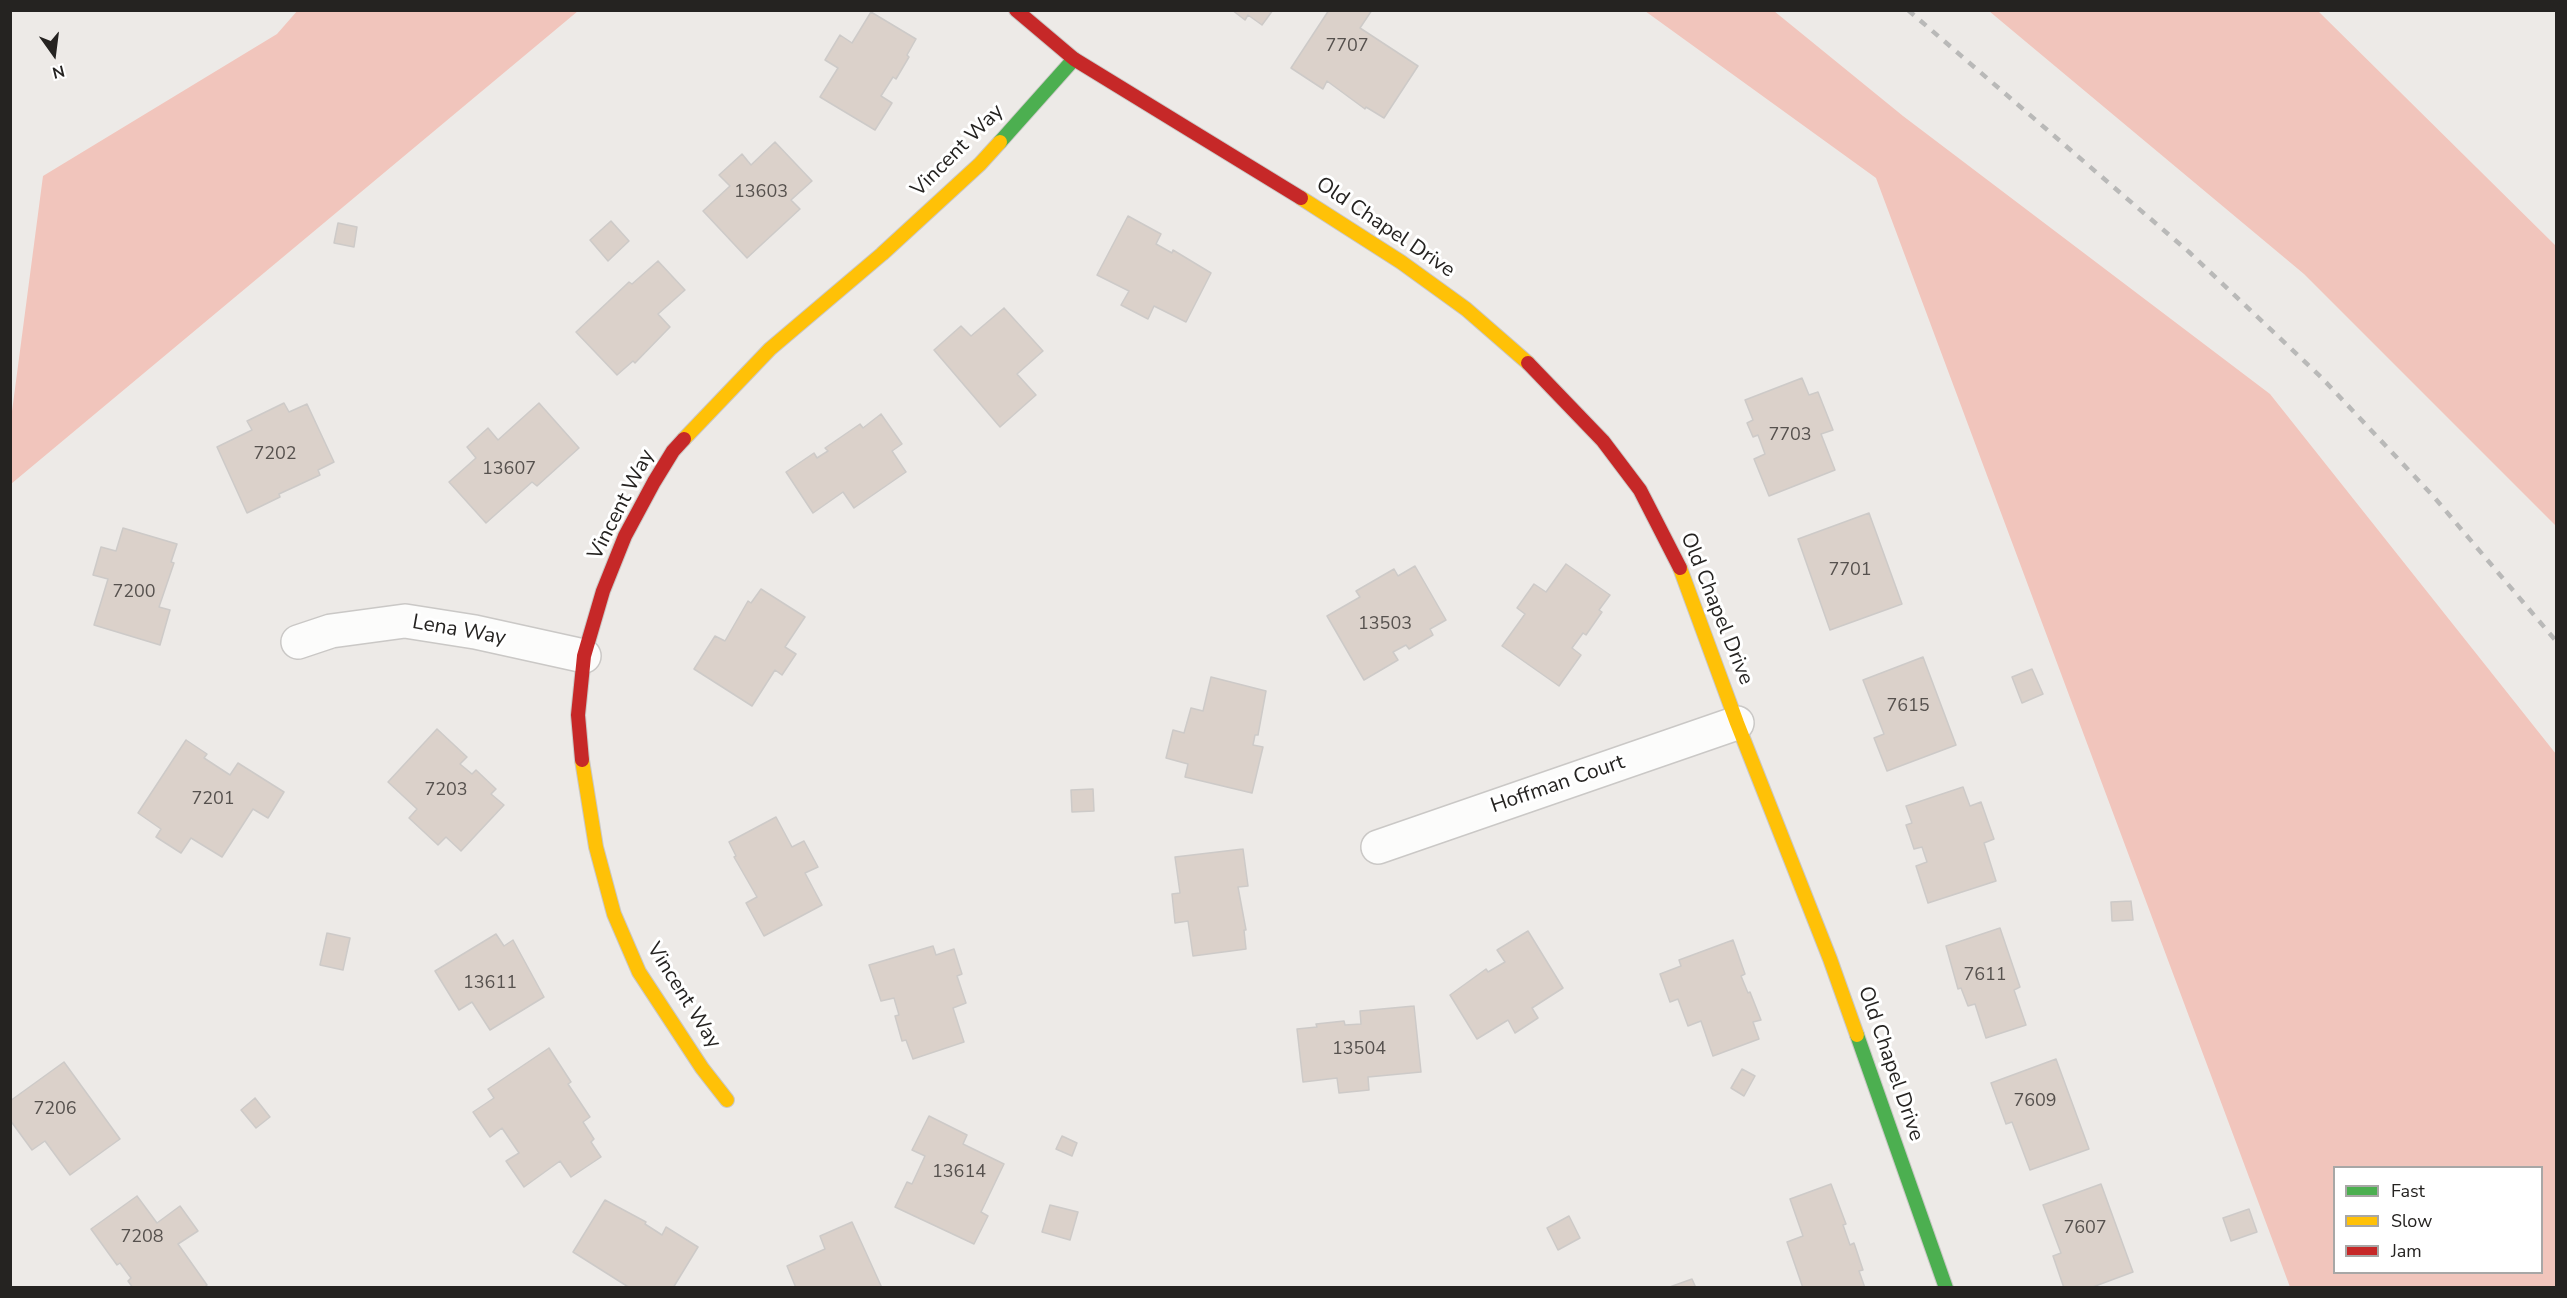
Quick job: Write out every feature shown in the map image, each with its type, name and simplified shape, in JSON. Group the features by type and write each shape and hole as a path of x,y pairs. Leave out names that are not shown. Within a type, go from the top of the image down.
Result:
{"street":[{"name":"Old Chapel Drive","path":"1016,10 1074,59 1251,165 1401,262 1466,309 1520,354 1564,398 1603,441 1640,490 1677,560 1737,723 1830,959 1946,1287"},
{"name":"Vincent Way","path":"727,1100 702,1068 639,972 614,914 596,847 583,774 578,715 584,656 603,591 625,536 673,451 770,349 882,254 981,164 1074,59"},
{"name":"Lena Way","path":"298,642 331,631 405,621 475,632 584,656"},
{"name":"Hoffman Court","path":"1378,847 1737,723"}],"shaded area":[{"path":"298,10 578,11 11,484 11,419 43,176 277,34"},
{"path":"1645,11 1774,11 1903,116 2270,394 2556,754 2556,1287 2290,1287 1876,178"},
{"path":"1989,11 2318,11 2556,246 2556,526 2304,274"}],"building":[{"path":"1232,10 1273,10 1262,25 1248,15 1245,20"},
{"path":"1329,10 1372,10 1360,28 1418,66 1384,118 1366,107 1365,109 1327,81 1323,89 1291,68"},
{"path":"871,12 916,39 896,79 893,77 881,96 892,103 875,130 820,97 838,68 825,60 840,35 852,43"},
{"path":"775,142 812,181 791,200 800,209 747,258 703,211 730,186 719,175 742,154 751,165"},
{"path":"1128,216 1161,234 1156,244 1172,253 1173,250 1211,273 1186,322 1154,306 1148,319 1121,305 1129,291 1097,275"},
{"path":"611,221 629,241 608,261 590,240"},
{"path":"338,223 357,227 354,247 334,243"},
{"path":"658,261 685,290 658,314 670,327 635,363 633,361 617,375 576,332 629,282 632,284"},
{"path":"1004,308 1043,351 1017,374 1036,395 1000,427 934,350 961,326 971,336"},
{"path":"1802,378 1809,395 1818,392 1833,430 1821,434 1835,470 1769,496 1754,459 1765,454 1758,435 1753,437 1747,423 1753,420 1745,400"},
{"path":"284,403 289,412 307,404 334,462 318,470 320,475 279,494 280,497 247,513 217,447 252,430 247,421"},
{"path":"539,403 579,448 537,486 532,482 486,523 449,482 476,458 467,447 488,428 498,440"},
{"path":"881,414 902,444 892,451 906,472 854,508 843,492 813,513 786,472 814,453 817,458 828,451 825,448 860,424 863,428"},
{"path":"1869,513 1902,604 1830,630 1798,539"},
{"path":"123,528 177,544 171,562 174,563 159,607 170,610 160,645 94,625 108,579 93,575 101,547 116,551"},
{"path":"1566,564 1610,595 1599,610 1602,612 1586,635 1583,633 1572,648 1581,655 1559,686 1502,646 1525,614 1517,608 1534,584 1546,592"},
{"path":"1415,566 1446,620 1430,629 1433,635 1409,649 1406,645 1393,652 1398,660 1364,680 1327,616 1360,597 1356,591 1394,569 1398,576"},
{"path":"761,589 805,617 785,647 796,654 782,675 775,670 752,706 694,669 715,636 725,641 748,601 751,603"},
{"path":"1923,657 1956,745 1887,771 1874,738 1884,734 1863,680"},
{"path":"2032,669 2043,694 2022,703 2012,677"},
{"path":"1211,677 1266,691 1258,735 1255,735 1253,745 1263,747 1252,793 1185,777 1188,764 1166,758 1173,730 1184,733 1191,708 1203,711"},
{"path":"437,729 467,757 460,764 472,774 476,770 496,789 491,794 504,805 461,851 446,837 438,845 409,818 417,809 388,782"},
{"path":"186,740 207,754 204,758 230,775 238,763 284,792 268,818 253,809 222,857 191,838 181,853 156,837 161,829 138,813"},
{"path":"1963,787 1970,806 1981,802 1994,839 1984,843 1996,881 1928,903 1916,866 1927,862 1922,847 1914,849 1906,825 1912,823 1906,806"},
{"path":"1093,789 1094,811 1072,812 1071,790"},
{"path":"776,817 792,847 804,841 818,867 805,873 822,905 764,936 746,903 757,897 734,857 736,856 729,842"},
{"path":"1243,849 1248,886 1238,887 1246,930 1244,930 1246,949 1193,956 1188,921 1175,923 1172,894 1180,893 1175,857"},
{"path":"2131,901 2133,920 2112,921 2111,902"},
{"path":"2000,928 2020,987 2014,990 2026,1025 1986,1038 1975,1004 1968,1006 1961,988 1958,989 1946,946"},
{"path":"1528,931 1563,988 1532,1008 1538,1018 1515,1033 1508,1020 1477,1039 1450,995 1486,969 1488,972 1505,962 1497,950"},
{"path":"327,933 350,938 343,970 320,965"},
{"path":"496,934 504,946 513,940 544,997 490,1030 472,1002 459,1010 435,971"},
{"path":"1733,940 1745,974 1741,976 1761,1020 1753,1022 1759,1039 1713,1056 1701,1021 1688,1026 1678,999 1670,1002 1660,974 1681,966 1679,960"},
{"path":"933,946 936,955 954,949 962,974 957,976 966,1003 953,1008 964,1042 913,1059 906,1040 902,1041 895,1016 899,1015 894,998 881,1001 869,965"},
{"path":"1414,1006 1421,1072 1368,1077 1369,1090 1339,1093 1337,1078 1303,1082 1297,1029 1344,1021 1345,1025 1361,1024 1360,1011"},
{"path":"549,1048 571,1082 568,1084 590,1117 583,1122 594,1139 591,1142 601,1157 571,1177 560,1161 524,1187 506,1161 519,1153 502,1128 490,1137 473,1112 494,1098 488,1089"},
{"path":"2056,1059 2089,1149 2030,1170 2012,1122 2006,1124 1991,1083"},
{"path":"64,1062 120,1139 70,1175 45,1141 32,1150 10,1120 10,1101"},
{"path":"1742,1069 1755,1076 1744,1096 1731,1088"},
{"path":"255,1098 270,1117 256,1128 241,1110"},
{"path":"929,1116 967,1135 963,1144 1004,1164 981,1212 988,1216 974,1244 895,1207 907,1182 912,1184 925,1156 912,1150"},
{"path":"1062,1136 1077,1143 1072,1156 1056,1149"},
{"path":"1831,1184 1846,1224 1843,1225 1850,1245 1854,1243 1863,1270 1859,1271 1865,1288 1803,1288 1787,1242 1803,1236 1790,1199"},
{"path":"2101,1184 2133,1272 2090,1288 2064,1288 2053,1256 2061,1253 2043,1205"},
{"path":"137,1196 157,1223 180,1206 198,1231 178,1244 207,1285 204,1288 133,1288 128,1281 131,1278 120,1263 117,1265 91,1229"},
{"path":"605,1200 646,1222 645,1224 662,1235 666,1227 698,1247 673,1288 630,1288 573,1252"},
{"path":"1050,1205 1078,1212 1070,1240 1042,1232"},
{"path":"2249,1209 2257,1232 2231,1241 2223,1218"},
{"path":"1569,1216 1580,1238 1558,1250 1547,1228"},
{"path":"852,1222 882,1288 796,1288 787,1266 825,1249 820,1236"},
{"path":"1692,1279 1696,1288 1667,1288"}],"railway":[{"path":"1908,10 2189,252 2321,377 2434,497 2556,641"}],"traffic: fast":[{"path":"1000,142 1074,59"},
{"path":"1857,1035 1946,1288"}],"traffic: slow":[{"path":"684,439 770,349 882,254 980,164 1000,142"},
{"path":"1301,198 1401,262 1466,309 1528,363"},
{"path":"1680,568 1857,1035"},
{"path":"582,760 596,847 614,914 639,972 702,1068 727,1100"}],"traffic: jam":[{"path":"1016,10 1074,59 1301,198"},
{"path":"1528,363 1603,441 1640,490 1680,568"},
{"path":"582,760 578,715 584,656 603,591 625,536 654,482 673,451 684,439"}]}
